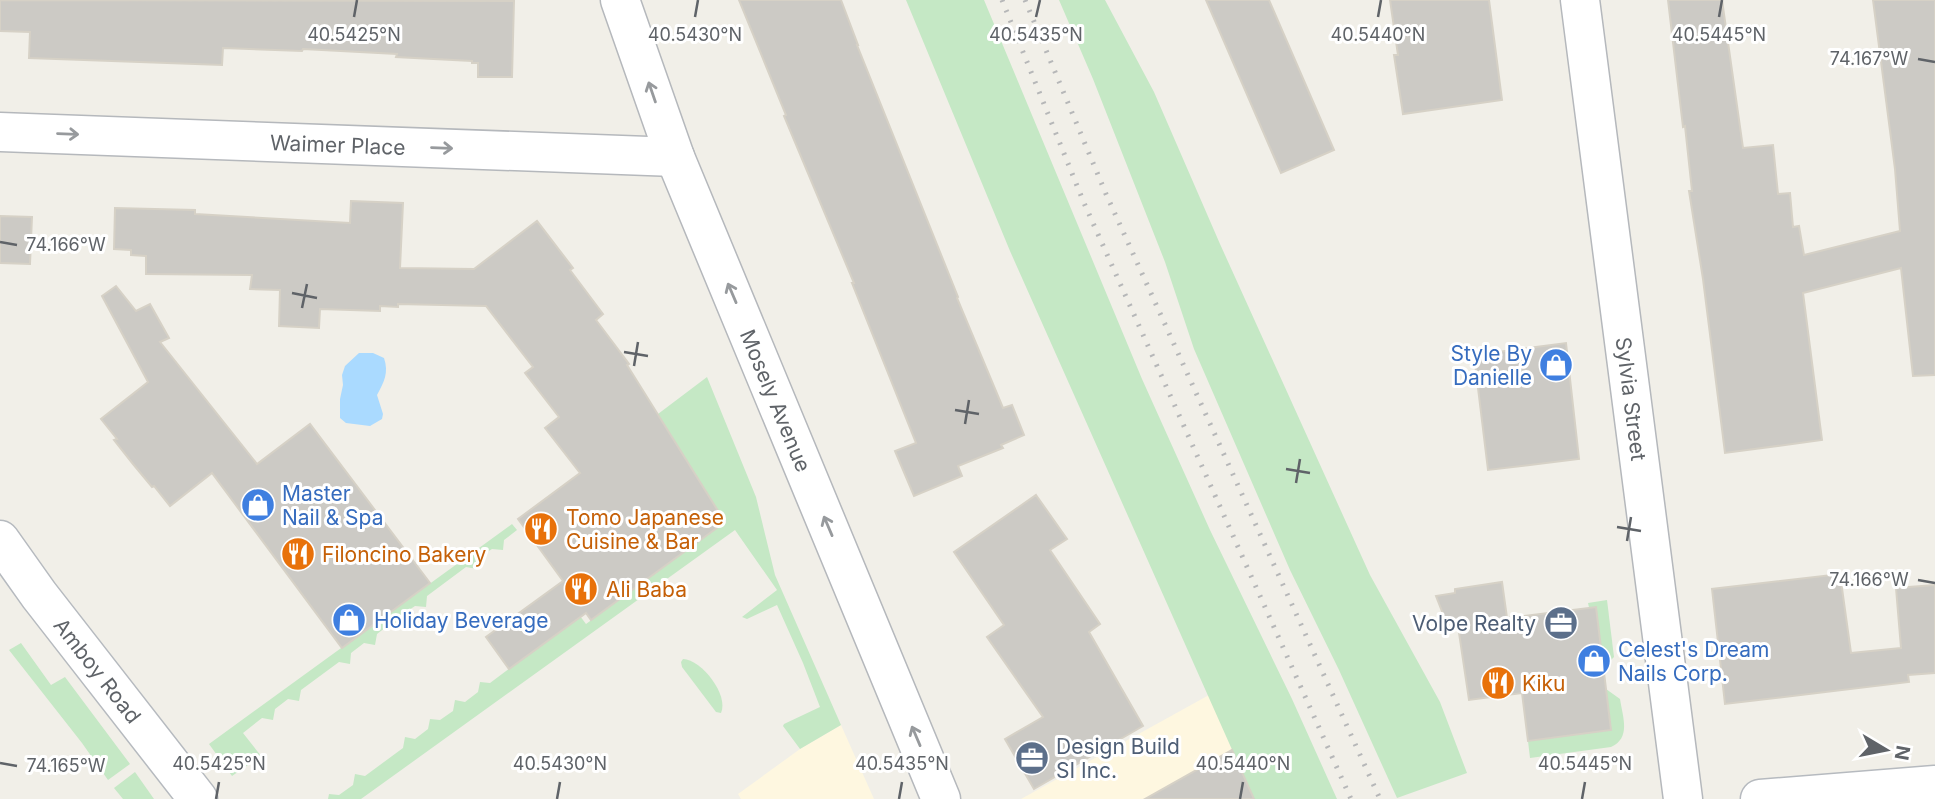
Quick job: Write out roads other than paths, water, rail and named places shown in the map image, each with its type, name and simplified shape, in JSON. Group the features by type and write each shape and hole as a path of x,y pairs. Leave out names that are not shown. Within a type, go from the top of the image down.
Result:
{"street":[{"name":"Mosely Avenue","path":"620,0 675,157 941,799"},
{"name":"Sylvia Street","path":"1580,0 1684,799"},
{"name":"Waimer Place","path":"0,132 675,157"},
{"name":"Amboy Road","path":"7,563 198,799"},
{"path":"1760,799 1935,785"}],"water":[{"path":"359,353 373,353 384,358 386,368 377,395 382,419 370,426 346,423 340,418 342,375 345,366"}],"railway":[{"path":"1002,0 1084,203 1351,799"},
{"path":"1025,0 1106,194 1380,799"}],"place":[{"name":"Style By Danielle","path":"1556,365"},
{"name":"Master Nail & Spa","path":"258,505"},
{"name":"Tomo Japanese Cuisine & Bar","path":"541,529"},
{"name":"Filoncino Bakery","path":"298,554"},
{"name":"Ali Baba","path":"581,589"},
{"name":"Holiday Beverage","path":"349,620"},
{"name":"Volpe Realty","path":"1561,623"},
{"name":"Celest's Dream Nails Corp.","path":"1594,661"},
{"name":"Kiku","path":"1498,683"},
{"name":"Design Build SI Inc.","path":"1032,758"}]}
